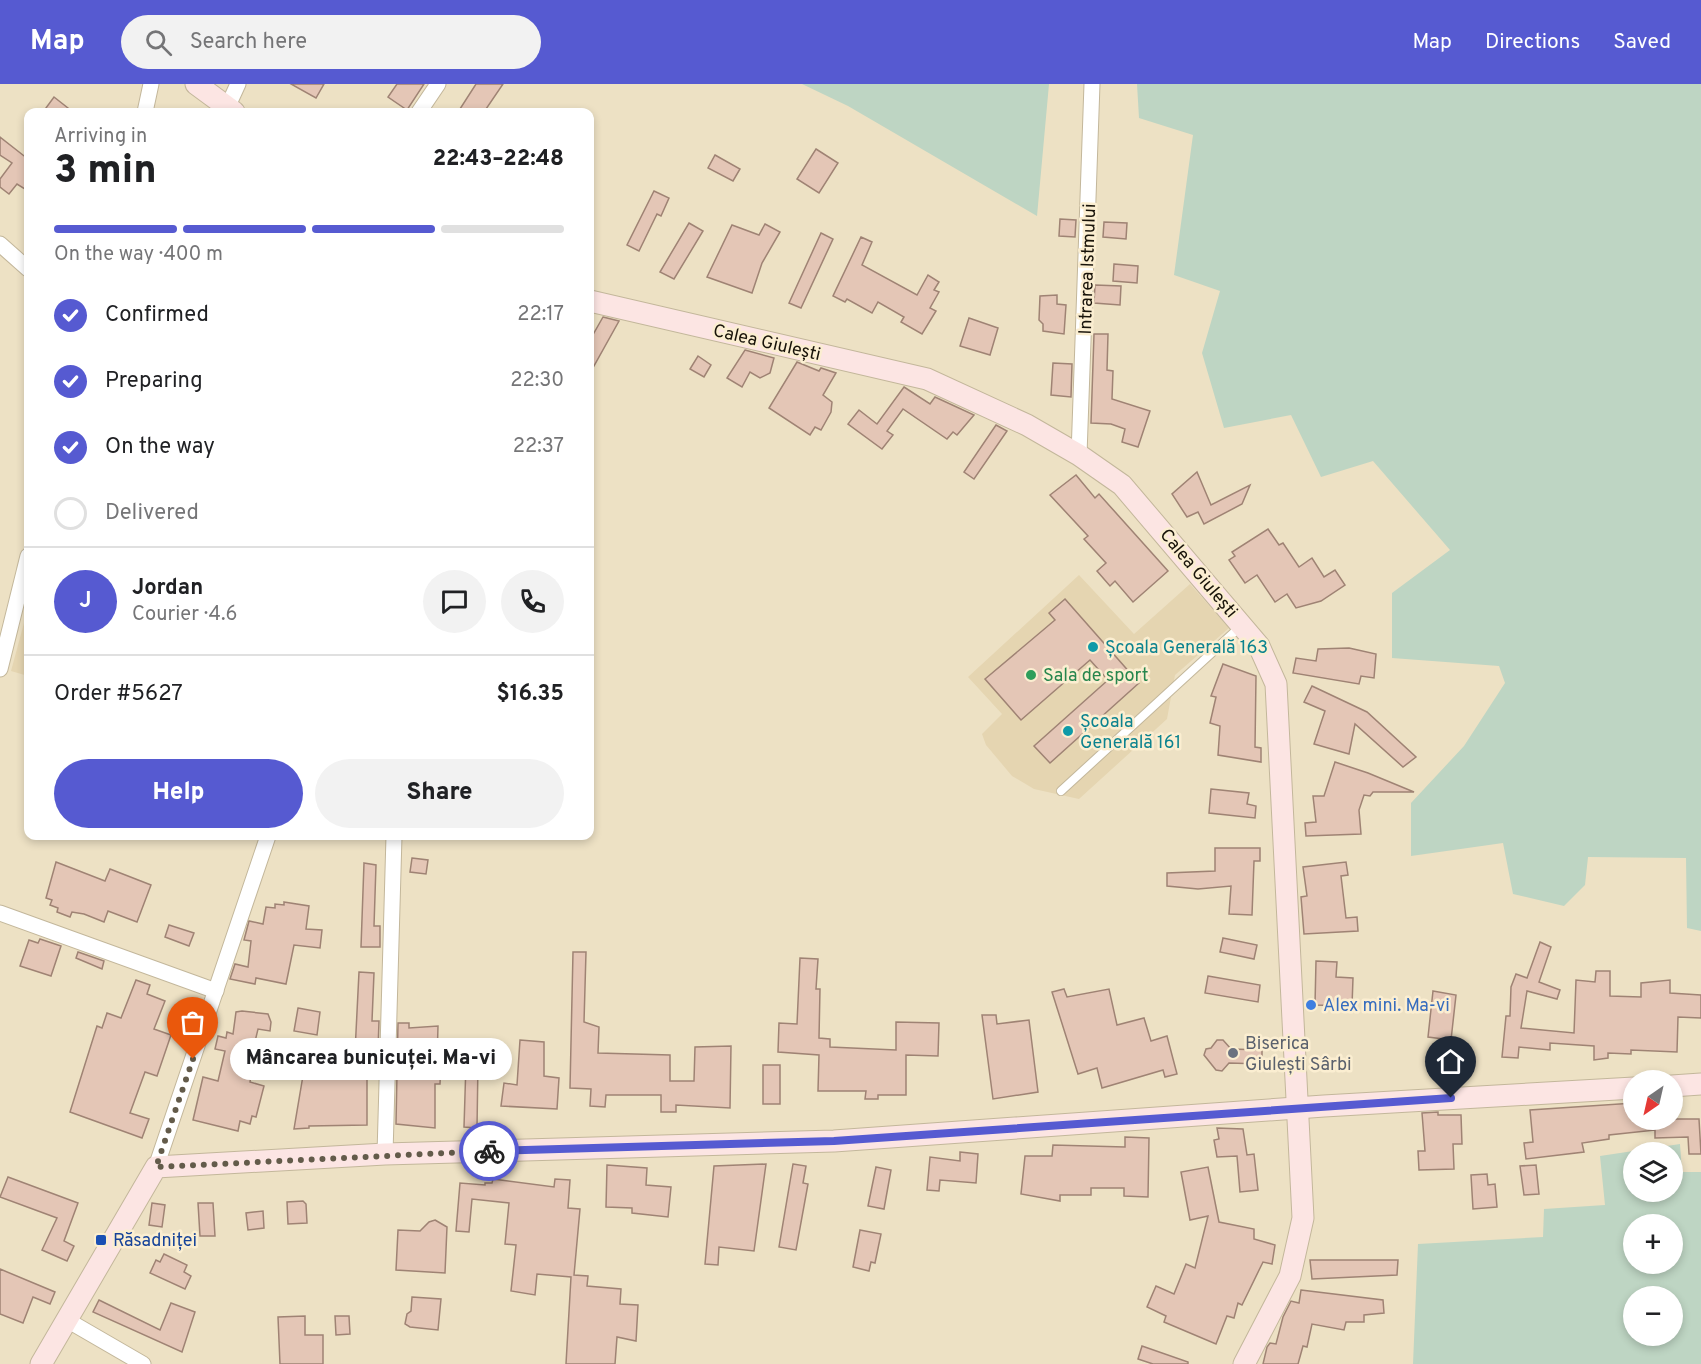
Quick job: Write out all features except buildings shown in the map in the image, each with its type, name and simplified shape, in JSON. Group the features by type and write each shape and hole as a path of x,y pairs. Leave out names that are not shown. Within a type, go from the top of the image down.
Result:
{"main road":[{"path":"196,84 227,108"},
{"name":"Calea Giulești","path":"594,302 927,379 1017,420 1079,454 1122,485 1260,646 1276,684 1303,1218 1290,1276 1244,1364"},
{"path":"1683,1085 1701,1084"},
{"path":"41,1364 156,1167 385,1154 834,1141 1297,1107 1623,1089"}],"street":[{"path":"146,108 151,84"},
{"path":"231,108 238,84"},
{"path":"422,108 438,84"},
{"name":"Intrarea Istmului","path":"1079,454 1092,84"},
{"path":"0,244 24,265"},
{"path":"0,669 24,572"},
{"path":"156,1167 267,840"},
{"path":"385,1154 394,840"},
{"path":"0,913 216,991"},
{"path":"67,1320 143,1364"}],"lane":[{"path":"1061,791 1242,625"}],"shaded area":[{"path":"1079,575 1134,634 1190,584 1229,628 1175,675 1167,719 1079,799 1034,789 1012,776 986,745 982,734 1002,714 968,677"},
{"path":"24,623 24,675 11,671"}],"green space":[{"path":"802,84 1049,84 1037,216 848,106"},
{"path":"1137,84 1701,84 1701,931 1687,928 1686,858 1588,857 1585,885 1564,906 1513,894 1503,843 1411,856 1411,803 1464,746 1505,683 1499,666 1392,658 1392,593 1450,550 1373,461 1321,477 1291,415 1224,428 1202,353 1220,291 1174,275 1193,135 1139,118"},
{"path":"1623,1153 1623,1202 1683,1202 1683,1172 1701,1172 1701,1364 1413,1364 1418,1244 1543,1237 1544,1209 1605,1205 1600,1156"}],"way so far":[{"path":"193,1059 156,1167 385,1154 489,1151"}],"place":[{"name":"Școala Generală 163","path":"1093,647"},
{"name":"Sala de sport","path":"1031,675"},
{"name":"Școala Generală 161","path":"1068,731"},
{"name":"Alex mini. Ma-vi","path":"1311,1005"},
{"name":"Biserica Giulești Sârbi","path":"1233,1053"},
{"name":"Mâncarea bunicuței. Ma-vi","path":"193,1059"},
{"name":"Răsadniței","path":"101,1240"}],"route":[{"path":"489,1151 834,1141 1451,1098"}]}
